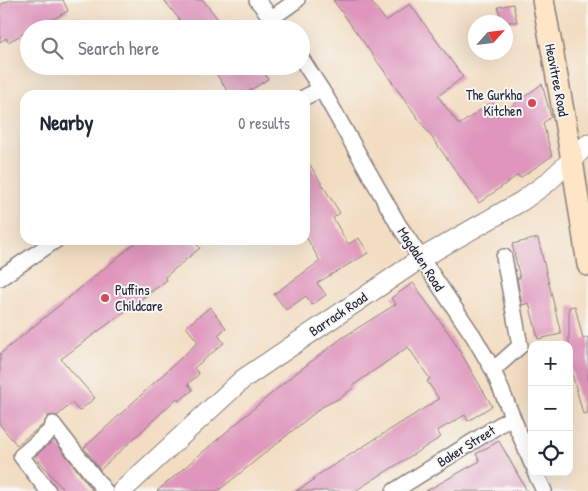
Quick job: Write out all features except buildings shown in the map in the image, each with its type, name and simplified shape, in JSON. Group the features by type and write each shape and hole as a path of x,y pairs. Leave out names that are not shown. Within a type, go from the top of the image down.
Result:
{"main road":[{"name":"Heavitree Road","path":"543,0 572,160 582,186 588,265"}],"street":[{"path":"257,0 274,20"},
{"path":"279,20 297,0"},
{"name":"Magdalen Road","path":"310,72 420,259 474,337 493,370 528,455"},
{"path":"310,94 321,89"},
{"name":"Barrack Road","path":"122,491 243,379 420,259 522,201 572,160 588,144"},
{"path":"0,278 49,245"},
{"path":"493,370 520,346 504,257"},
{"name":"Baker Street","path":"394,491 512,417"},
{"path":"48,491 22,456 54,425 105,491"},
{"path":"537,476 544,491"}],"place":[{"name":"The Gurkha Kitchen","path":"532,103"},
{"name":"Puffins Childcare","path":"105,298"}]}
